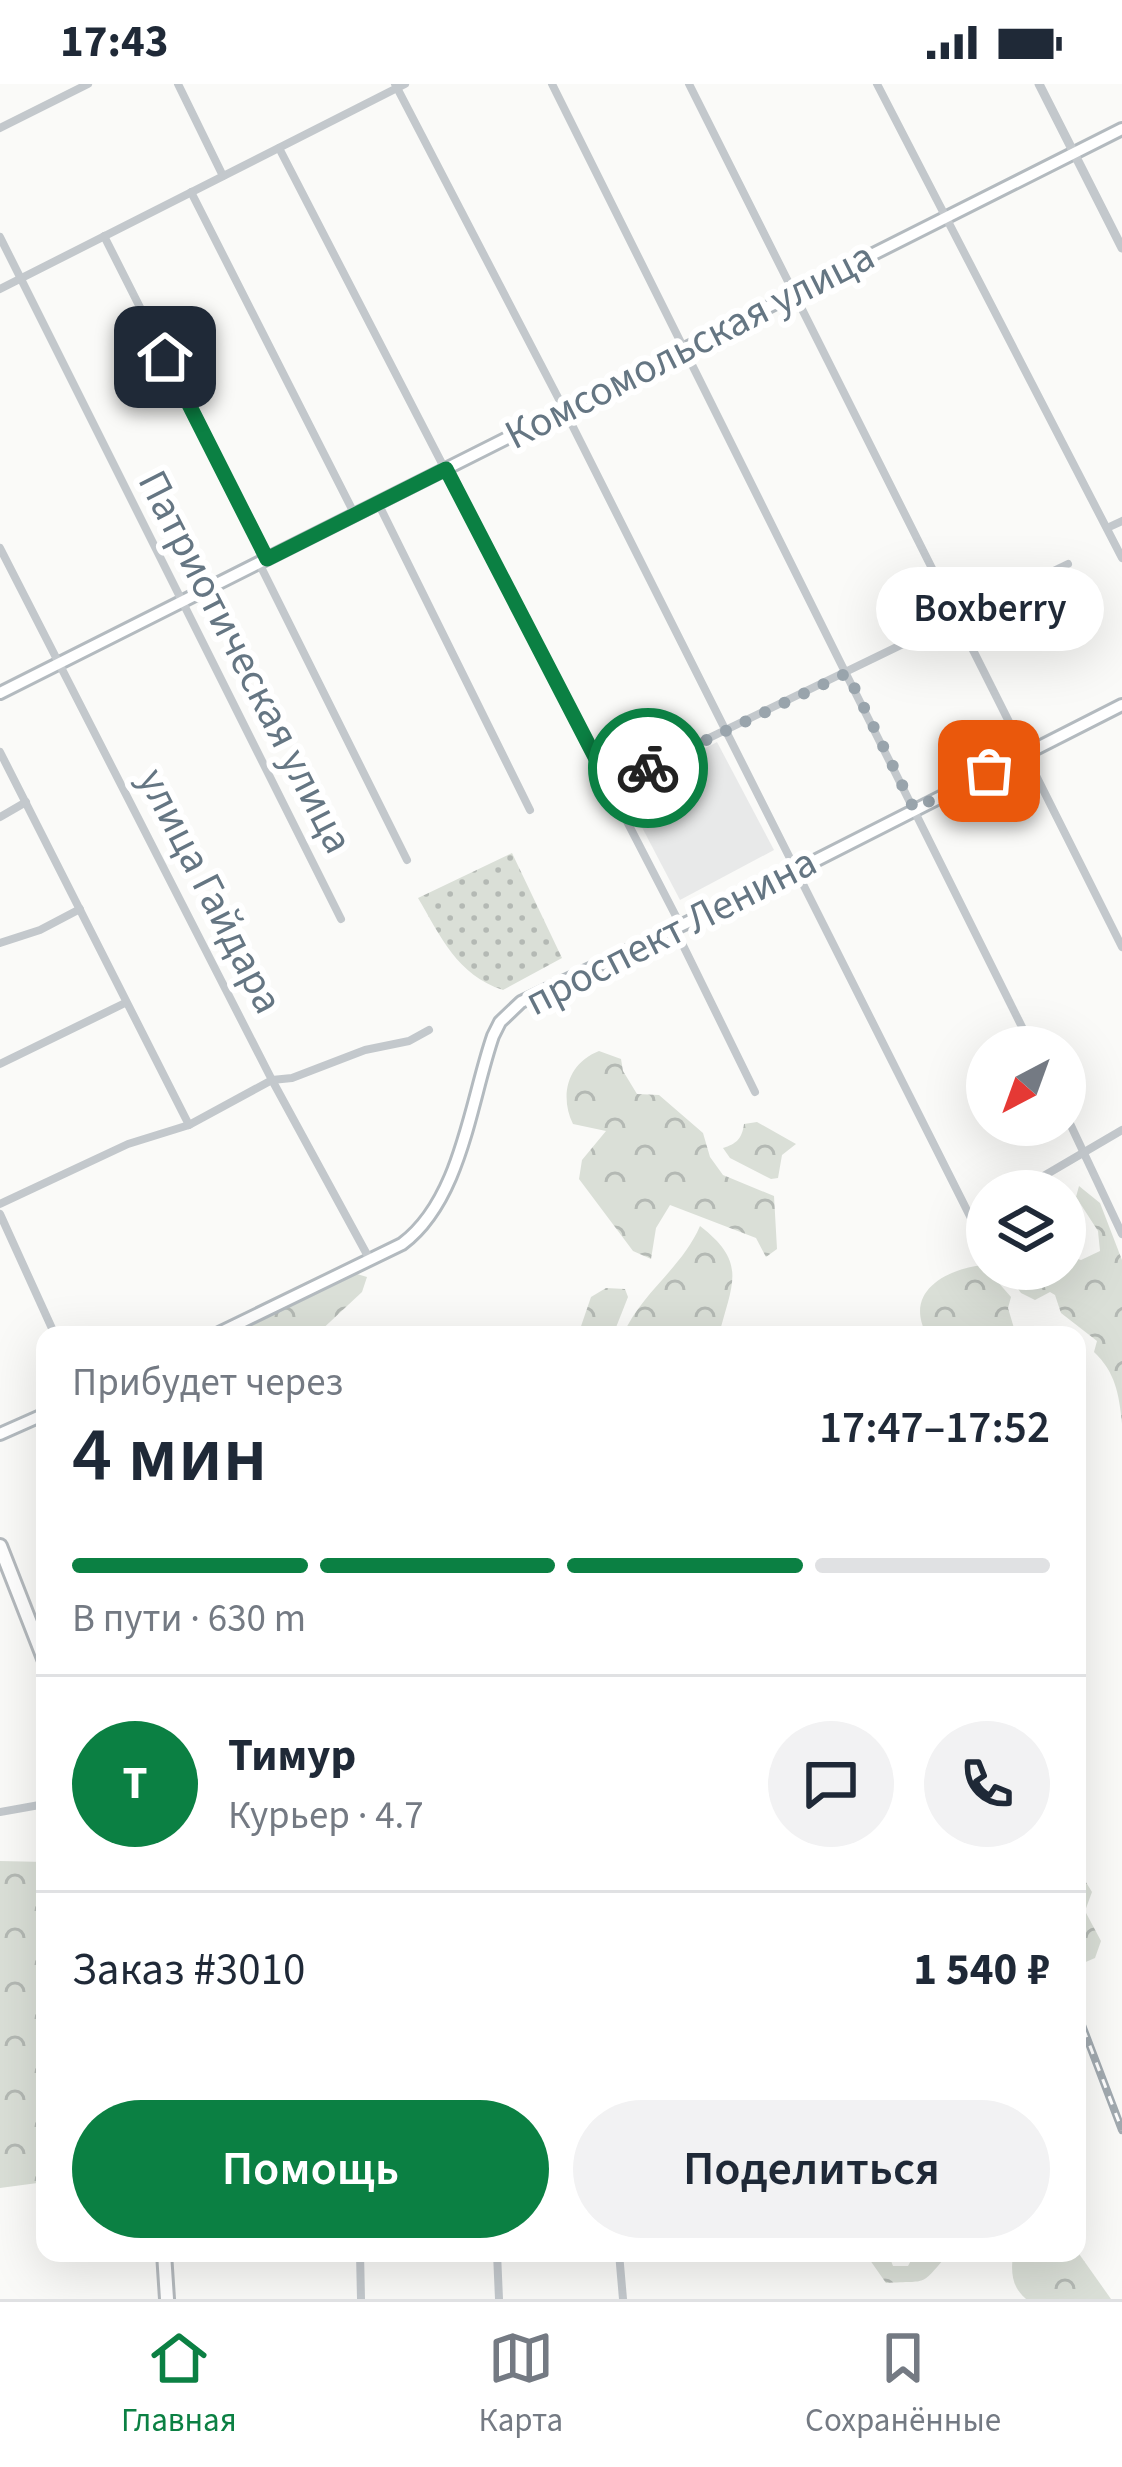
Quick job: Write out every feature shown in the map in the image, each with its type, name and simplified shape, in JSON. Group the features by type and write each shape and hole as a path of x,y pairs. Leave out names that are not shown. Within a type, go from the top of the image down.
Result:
{"highway":[{"path":"0,1546 36,1637"},
{"path":"165,2262 167,2299"}],"main road":[{"name":"Комсомольская улица","path":"0,693 1122,129"},
{"name":"проспект Ленина","path":"236,1326 421,1230 439,1206 500,1022 521,1003 1122,705"},
{"path":"0,1434 36,1418"}],"street":[{"path":"0,128 88,84"},
{"path":"178,84 223,176"},
{"path":"552,84 1022,1026"},
{"path":"689,84 1122,946"},
{"path":"877,84 1122,558"},
{"path":"1039,84 1122,248"},
{"path":"0,289 399,85 966,1208"},
{"path":"280,148 610,786 755,1092"},
{"path":"191,192 355,515"},
{"path":"104,236 406,860"},
{"name":"Патриотическая улица","path":"0,237 341,919"},
{"path":"378,503 530,811"},
{"path":"1107,528 1122,521"},
{"name":"улица Гайдара","path":"0,548 272,1080 370,1260"},
{"path":"610,786 1068,564"},
{"path":"0,752 189,1125"},
{"path":"0,817 26,802"},
{"path":"0,944 80,909"},
{"path":"0,1064 125,1003"},
{"path":"0,1204 128,1144 189,1125 272,1080 409,1041 429,1030"},
{"path":"1051,1170 1122,1130"},
{"path":"1081,1146 1122,1234"},
{"path":"0,1214 51,1326"},
{"path":"0,1812 36,1806"},
{"path":"360,2262 362,2299"},
{"path":"497,2262 499,2299"},
{"path":"620,2262 623,2299"}],"shaded area":[{"path":"717,742 774,850 680,900 623,791"}],"green space":[{"path":"512,853 562,958 503,990 462,965 418,898"},
{"path":"599,1051 621,1059 637,1094 659,1095 703,1133 710,1157 723,1175 774,1196 777,1249 766,1257 756,1238 670,1205 656,1228 651,1259 633,1251 579,1179 582,1160 606,1131 573,1124 567,1091 580,1063"},
{"path":"757,1122 796,1144 782,1155 778,1178 771,1179 730,1158 723,1148 738,1140 744,1124"},
{"path":"1086,1192 1100,1203 1122,1260 1122,1424 1115,1384 1094,1352 1097,1341 1086,1332 1086,1326 1078,1326 1061,1313 1050,1292 1035,1300 1019,1290 1086,1290 1086,1258 1100,1251 1098,1231 1086,1212"},
{"path":"700,1226 731,1263 731,1287 721,1326 628,1326 640,1306"},
{"path":"966,1268 966,1290 1005,1290 1011,1297 1008,1308 1013,1326 923,1326 920,1306 924,1295"},
{"path":"357,1274 367,1277 362,1292 326,1326 252,1325"},
{"path":"606,1288 625,1289 628,1297 617,1326 581,1326 591,1297"},
{"path":"0,1861 36,1862 36,2183 0,2188"},
{"path":"1086,1913 1101,1941 1095,1958 1086,1962"},
{"path":"871,2262 908,2266 910,2262 941,2262 923,2280 886,2283"},
{"path":"1013,2262 1085,2262 1111,2299 1026,2299 1012,2272"}],"railway":[{"path":"1086,2036 1122,2130"}],"way so far":[{"path":"648,768 847,673 914,809 989,771"}],"place":[{"name":"Boxberry","path":"989,771"}],"route":[{"path":"165,357 267,559 446,469 610,786 648,768"}]}
